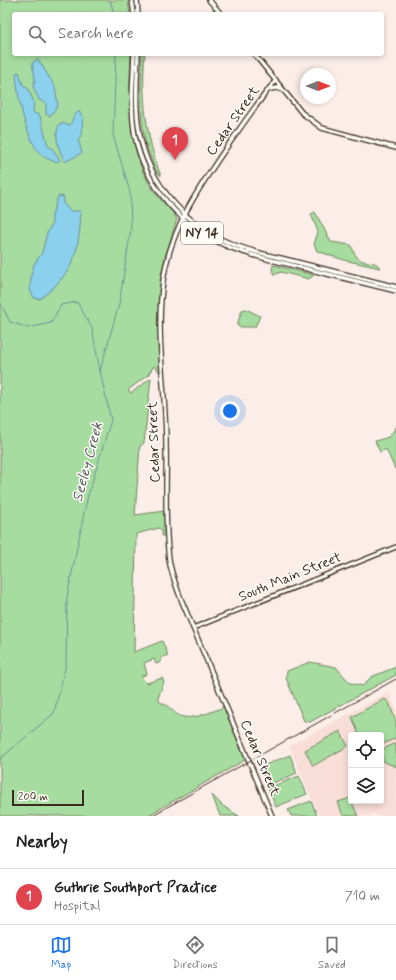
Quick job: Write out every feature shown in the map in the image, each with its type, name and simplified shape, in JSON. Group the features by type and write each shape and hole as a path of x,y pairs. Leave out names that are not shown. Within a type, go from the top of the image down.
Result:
{"main road":[{"path":"132,0 134,12"},
{"path":"137,0 138,12"},
{"path":"209,0 219,12"},
{"name":"NY 14","path":"134,56 133,111 139,150 155,186 183,216 213,240 242,252 396,291"},
{"name":"NY 14","path":"138,56 137,110 142,144 159,184 183,216 208,232 240,247 396,287"},
{"path":"256,56 302,114 322,128 396,148"},
{"name":"Cedar Street","path":"272,816 179,593 169,558 166,442 160,318 162,281 170,248 183,216 200,186 268,89 276,80"},
{"path":"268,89 277,88 283,90"}],"street":[{"name":"South Main Street","path":"193,628 396,547"}],"shaded area":[{"path":"389,692 396,710 396,816 376,816 375,814 369,816 319,816 289,746"}],"green space":[{"path":"0,0 128,0 130,12 12,12 12,56 131,56 131,125 138,159 145,176 154,191 172,211 177,219 165,257 161,276 159,323 161,371 159,372 156,367 153,367 148,375 128,390 131,393 151,378 144,443 140,446 135,515 165,511 165,536 162,536 162,530 159,528 136,534 134,652 162,641 168,655 161,658 161,662 156,664 154,659 144,663 147,674 142,676 142,678 147,683 162,678 164,682 158,698 160,702 183,717 194,717 206,714 222,708 223,704 245,760 147,816 0,816"},
{"path":"142,56 145,56 144,101 148,132 161,176 156,171 147,148 142,122"},
{"path":"315,212 331,242 351,245 355,254 360,259 376,264 380,268 344,260 317,251 314,244 318,232 311,214"},
{"path":"273,265 314,275 309,279 281,272 274,275 272,269"},
{"path":"246,309 260,316 255,327 239,327 237,325 242,310"},
{"path":"396,427 395,469 386,449 380,452 375,441 389,437"},
{"path":"310,662 336,667 350,683 363,686 371,677 396,667 396,675 310,722 304,721 286,678 287,671"},
{"path":"384,699 389,702 396,722 396,738 384,744 384,732 358,732 352,717"},
{"path":"340,731 348,746 313,766 305,750"},
{"path":"396,743 396,767 384,761 384,749"},
{"path":"290,755 297,773 268,785 260,767"},
{"path":"299,776 307,794 276,807 268,788"},
{"path":"212,795 223,806 239,816 220,816"},
{"path":"348,799 348,804 353,804 358,816 343,816 338,802"},
{"path":"311,801 317,816 291,816 288,810"}],"water":[{"path":"38,59 55,87 58,105 50,116 46,114 46,103 39,100 33,87 35,79 32,63"},
{"path":"19,72 23,85 27,87 34,102 33,112 40,116 48,146 52,148 60,160 57,162 42,155 33,144 29,135 22,114 18,92 16,73"},
{"path":"79,111 83,118 81,136 78,139 82,153 65,162 58,142 58,128 60,123 70,125 74,116"},
{"path":"58,196 64,197 63,203 70,211 81,211 79,239 67,271 60,280 40,299 34,298 30,290 31,275 34,264 42,253 47,233 52,224 52,215"}],"waterway":[{"name":"Seeley Creek","path":"110,0 113,12"},
{"name":"Seeley Creek","path":"0,759 54,713 66,664 67,597 87,499 111,420 100,371 119,304 131,229 130,192 113,135 116,56"},
{"path":"0,302 10,322 28,328 51,323 61,305 77,302 92,328 100,371"}],"railway":[{"path":"151,816 396,679"}],"place":[{"name":"Guthrie Southport Practice","path":"175,160"}]}
